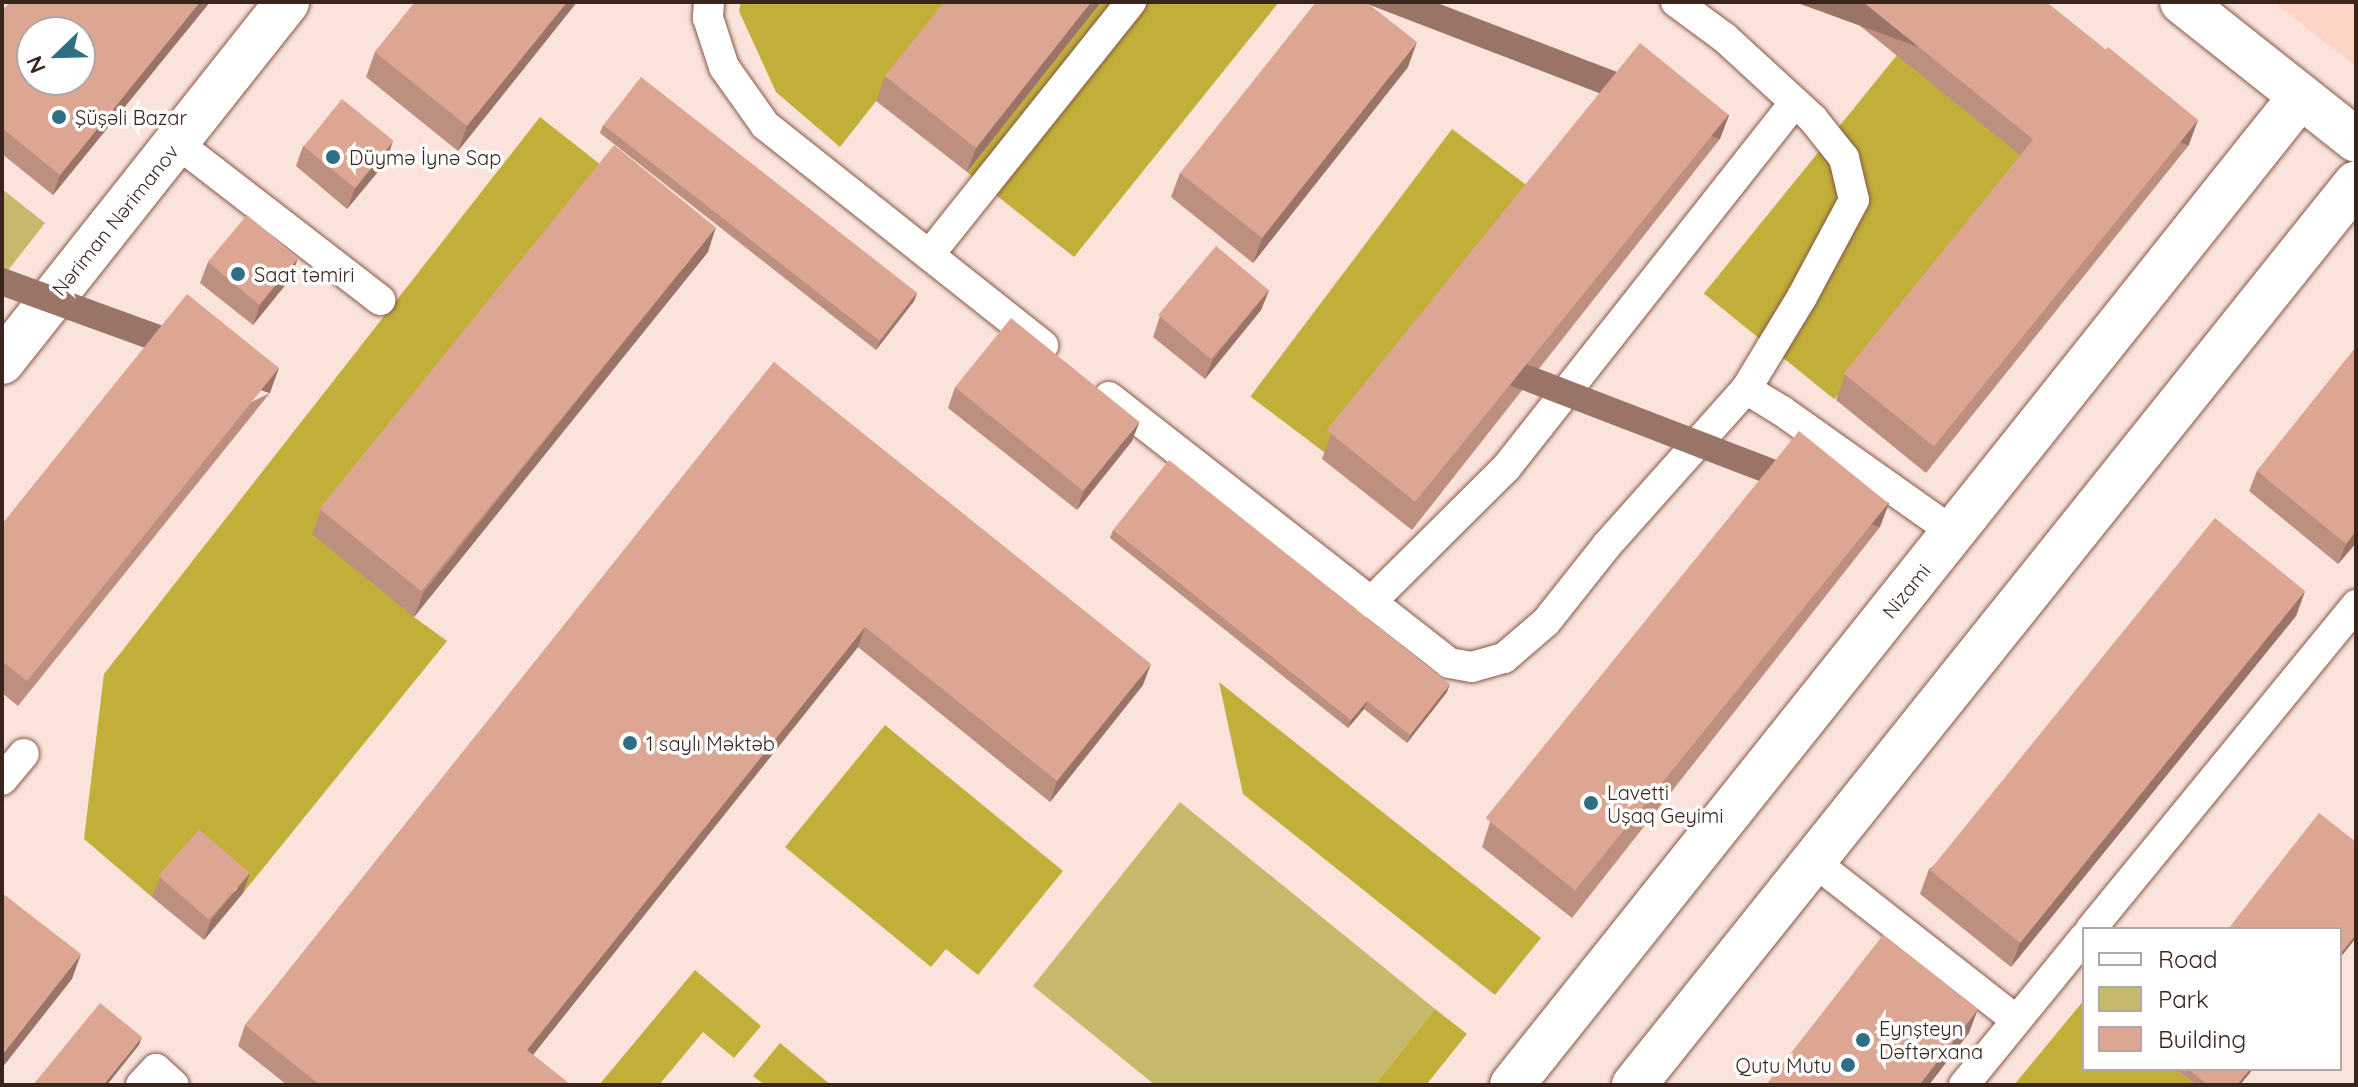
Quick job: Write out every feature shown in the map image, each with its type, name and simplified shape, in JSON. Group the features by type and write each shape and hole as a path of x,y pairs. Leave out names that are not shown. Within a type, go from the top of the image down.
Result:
{"street":[{"name":"Nəriman Nərimanov","path":"2,362 287,2"},
{"path":"2182,2 2356,140"},
{"name":"Nizami","path":"1512,1085 2301,96"},
{"path":"1634,1085 2356,183"}],"lane":[{"path":"709,2 708,18 724,67 765,125 1064,361"},
{"path":"929,255 1131,2"},
{"path":"1088,381 1449,663 1472,667 1504,658 1546,622 1607,545 1746,389 1802,297 1854,200 1844,158 1795,102 1725,38 1676,2"},
{"path":"1370,603 1506,468 1795,102"},
{"path":"177,143 380,300"},
{"path":"1746,389 1953,532"},
{"path":"2093,927 2356,605"},
{"path":"2,780 24,754"},
{"path":"1812,860 2016,1020"},
{"path":"1964,1085 2082,940"},
{"path":"141,1085 156,1069 174,1085"}],"shaded area":[{"path":"741,2 954,2 840,147 776,92 739,11"},
{"path":"1101,2 1279,2 1074,257 967,172"},
{"path":"2273,2 2356,2 2356,66"},
{"path":"1897,55 2028,161 1834,399 1704,294"},
{"path":"540,117 606,169 414,617 447,641 243,893 191,850 152,897 84,839 104,674"},
{"path":"1452,129 1533,190 1332,458 1250,397"},
{"path":"1219,682 1541,938 1495,995 1243,794"},
{"path":"885,725 1063,871 978,975 946,949 931,967 785,847"},
{"path":"695,970 761,1026 734,1058 703,1032 659,1085 599,1085"},
{"path":"2082,1002 2082,1071 2178,1071 2196,1085 2014,1085"},
{"path":"1435,1009 1467,1034 1426,1085 1375,1085"},
{"path":"780,1043 831,1085 765,1085 753,1076"}],"green space":[{"path":"2,189 45,223 2,278"},
{"path":"1180,802 1435,1009 1375,1085 1155,1085 1033,986"}],"building":[{"name":"Şüşəli Bazar","path":"10,2 200,2 60,175 2,128 2,11"},
{"path":"415,2 567,2 467,126 375,52"},
{"path":"944,2 1091,2 976,148 885,76"},
{"path":"1316,2 1366,2 1417,42 1262,238 1180,173"},
{"path":"1863,2 2046,2 2106,50 2034,140"},
{"path":"1640,43 1729,115 1415,502 1327,430"},
{"path":"2108,47 2198,120 1934,446 1844,373"},
{"path":"641,77 917,292 879,341 603,125"},
{"path":"342,99 393,141 355,188 304,146"},
{"path":"614,145 716,227 421,591 319,509"},
{"path":"247,215 298,258 259,305 208,262"},
{"path":"1216,246 1269,290 1211,359 1158,315"},
{"path":"187,294 279,368 27,681 2,661 2,524"},
{"path":"1011,318 1139,422 1083,491 955,387"},
{"path":"2356,347 2356,531 2346,544 2257,471"},
{"name":"1 saylı Məktəb","path":"774,362 1151,664 1057,781 865,627 527,1050 571,1085 320,1085 245,1025"},
{"path":"1799,431 1888,503 1575,890 1486,818"},
{"path":"1169,460 1450,684 1410,735 1367,701 1351,720 1113,530"},
{"path":"2215,518 2305,591 2020,943 1930,870"},
{"path":"2319,813 2356,842 2356,934 2342,952 2342,927 2230,927"},
{"path":"199,829 250,873 209,920 158,876"},
{"path":"2,893 81,954 2,1055"},
{"path":"1883,935 1978,1009 1919,1085 1766,1085"},
{"path":"100,1003 142,1037 103,1085 33,1085"},
{"path":"2190,1071 2248,1071 2237,1085 2208,1085"}],"place":[{"name":"Şüşəli Bazar","path":"59,117"},
{"name":"Düymə İynə Sap","path":"333,157"},
{"name":"Saat təmiri","path":"238,274"},
{"name":"1 saylı Məktəb","path":"630,743"},
{"name":"Lavetti Uşaq Geyimi","path":"1591,803"},
{"name":"Eynşteyn Dəftərxana","path":"1863,1040"},
{"name":"Qutu Mutu","path":"1848,1065"}]}
